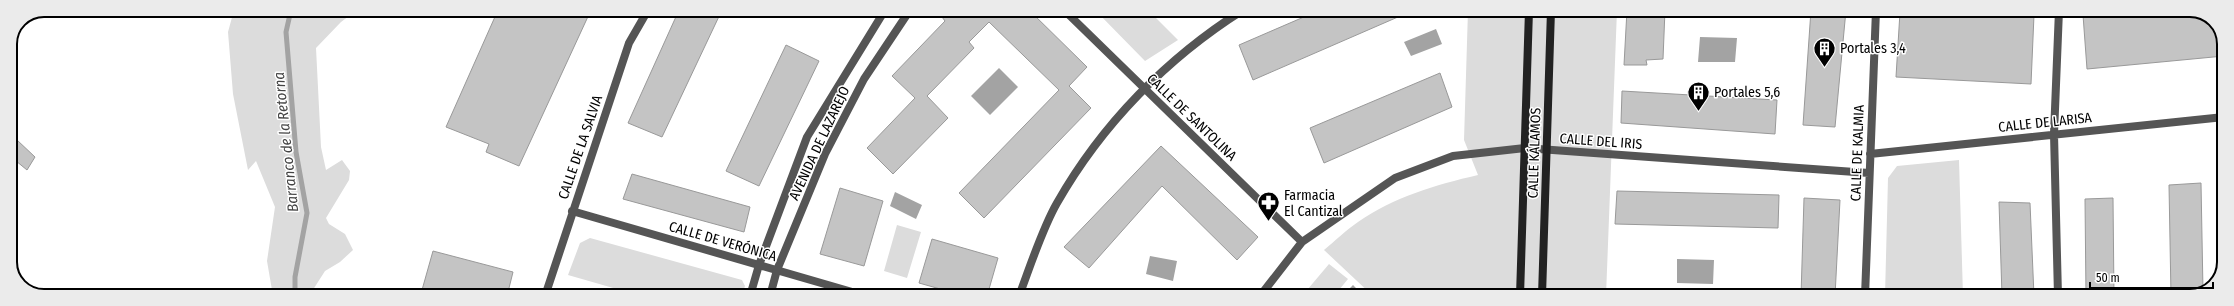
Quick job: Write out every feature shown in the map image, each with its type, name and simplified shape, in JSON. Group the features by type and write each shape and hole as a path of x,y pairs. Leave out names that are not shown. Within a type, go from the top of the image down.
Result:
{"main road":[{"name":"CALLE KÁLAMOS","path":"1520,289 1529,17"},
{"name":"CALLE KÁLAMOS","path":"1542,289 1548,150 1551,17"}],"street":[{"name":"CALLE DE LA SALVIA","path":"548,289 572,211 629,43 644,17"},
{"name":"AVENIDA DE LAZAREJO","path":"752,289 759,265 807,138 881,17"},
{"name":"AVENIDA DE LAZAREJO","path":"772,289 777,270 825,154 864,79 905,17"},
{"name":"CALLE DE SANTOLINA","path":"1071,17 1302,242"},
{"path":"1022,289 1056,204 1086,156 1144,89 1166,68 1218,26 1232,17"},
{"name":"CALLE DE KALMIA","path":"1865,289 1876,17"},
{"path":"2058,289 2054,134 2059,17"},
{"name":"CALLE DE LARISA","path":"1870,154 2217,118"},
{"name":"CALLE DEL IRIS","path":"1265,289 1302,242 1395,178 1453,156 1525,148 1869,173"},
{"name":"CALLE DE VERÓNICA","path":"572,211 842,289"}],"shaded area":[{"path":"232,17 348,17 316,48 321,147 326,170 342,160 350,171 349,180 326,218 329,224 345,234 353,250 340,262 325,271 313,289 272,289 267,261 275,207 256,161 248,170 233,94 228,32"},
{"path":"1102,17 1155,17 1178,40 1145,61"},
{"path":"1468,17 1617,17 1606,289 1366,289 1324,250 1354,225 1372,213 1400,199 1446,183 1478,175 1464,140"},
{"path":"1436,29 1442,44 1411,56 1404,42"},
{"path":"1700,37 1737,38 1735,62 1698,62"},
{"path":"999,68 1018,87 990,115 971,96"},
{"path":"1959,160 1963,289 1885,289 1888,178 1897,166"},
{"path":"895,192 922,205 916,219 890,206"},
{"path":"897,225 921,232 907,278 884,271"},
{"path":"590,238 742,280 745,286 744,289 617,289 568,275 580,243"},
{"path":"1150,256 1177,261 1173,281 1146,274"},
{"path":"1677,259 1714,260 1713,284 1677,283"},
{"path":"1329,264 1348,279 1340,289 1308,289"},
{"path":"1353,285 1357,289 1349,289"}],"building":[{"path":"495,17 588,17 519,166 486,152 489,144 446,127"},
{"path":"676,17 719,17 662,137 628,123"},
{"path":"942,17 1036,17 1087,67 1069,86 1091,108 984,218 959,193 1059,90 989,22 969,42 974,48 927,96 948,118 893,174 867,148 915,98 892,76 945,21"},
{"path":"1304,17 1398,17 1253,80 1239,45"},
{"path":"1627,17 1665,17 1663,59 1646,60 1647,65 1624,65"},
{"name":"Portales 3,4","path":"1811,17 1845,17 1835,127 1803,125"},
{"path":"1900,17 2034,17 2031,84 1896,77"},
{"path":"2083,17 2193,17 2202,20 2210,26 2216,37 2217,57 2087,69"},
{"path":"786,45 819,61 759,186 726,171"},
{"path":"1440,73 1452,107 1324,163 1310,128"},
{"name":"Portales 5,6","path":"1622,91 1777,100 1775,134 1621,123"},
{"path":"17,140 35,157 27,170 17,162"},
{"path":"1161,146 1258,237 1237,260 1162,186 1089,268 1064,247"},
{"path":"632,174 750,207 744,232 623,199"},
{"path":"2201,183 2203,285 2199,288 2171,289 2169,185"},
{"path":"840,188 883,201 864,266 820,254"},
{"path":"1617,191 1779,195 1778,228 1615,224"},
{"path":"1804,198 1840,200 1835,289 1801,289"},
{"path":"2113,198 2114,289 2086,289 2085,199"},
{"path":"1999,202 2030,203 2034,289 2002,289"},
{"path":"932,239 998,258 989,289 940,289 919,283"},
{"path":"433,251 513,272 509,289 422,289"}],"waterway":[{"name":"Barranco de la Retorna","path":"289,17 286,32 296,152 307,213 295,277 295,289"}],"place":[{"name":"Portales 3,4","path":"1824,68"},
{"name":"Portales 5,6","path":"1699,112"},
{"name":"Farmacia El Cantizal","path":"1269,222"}]}
